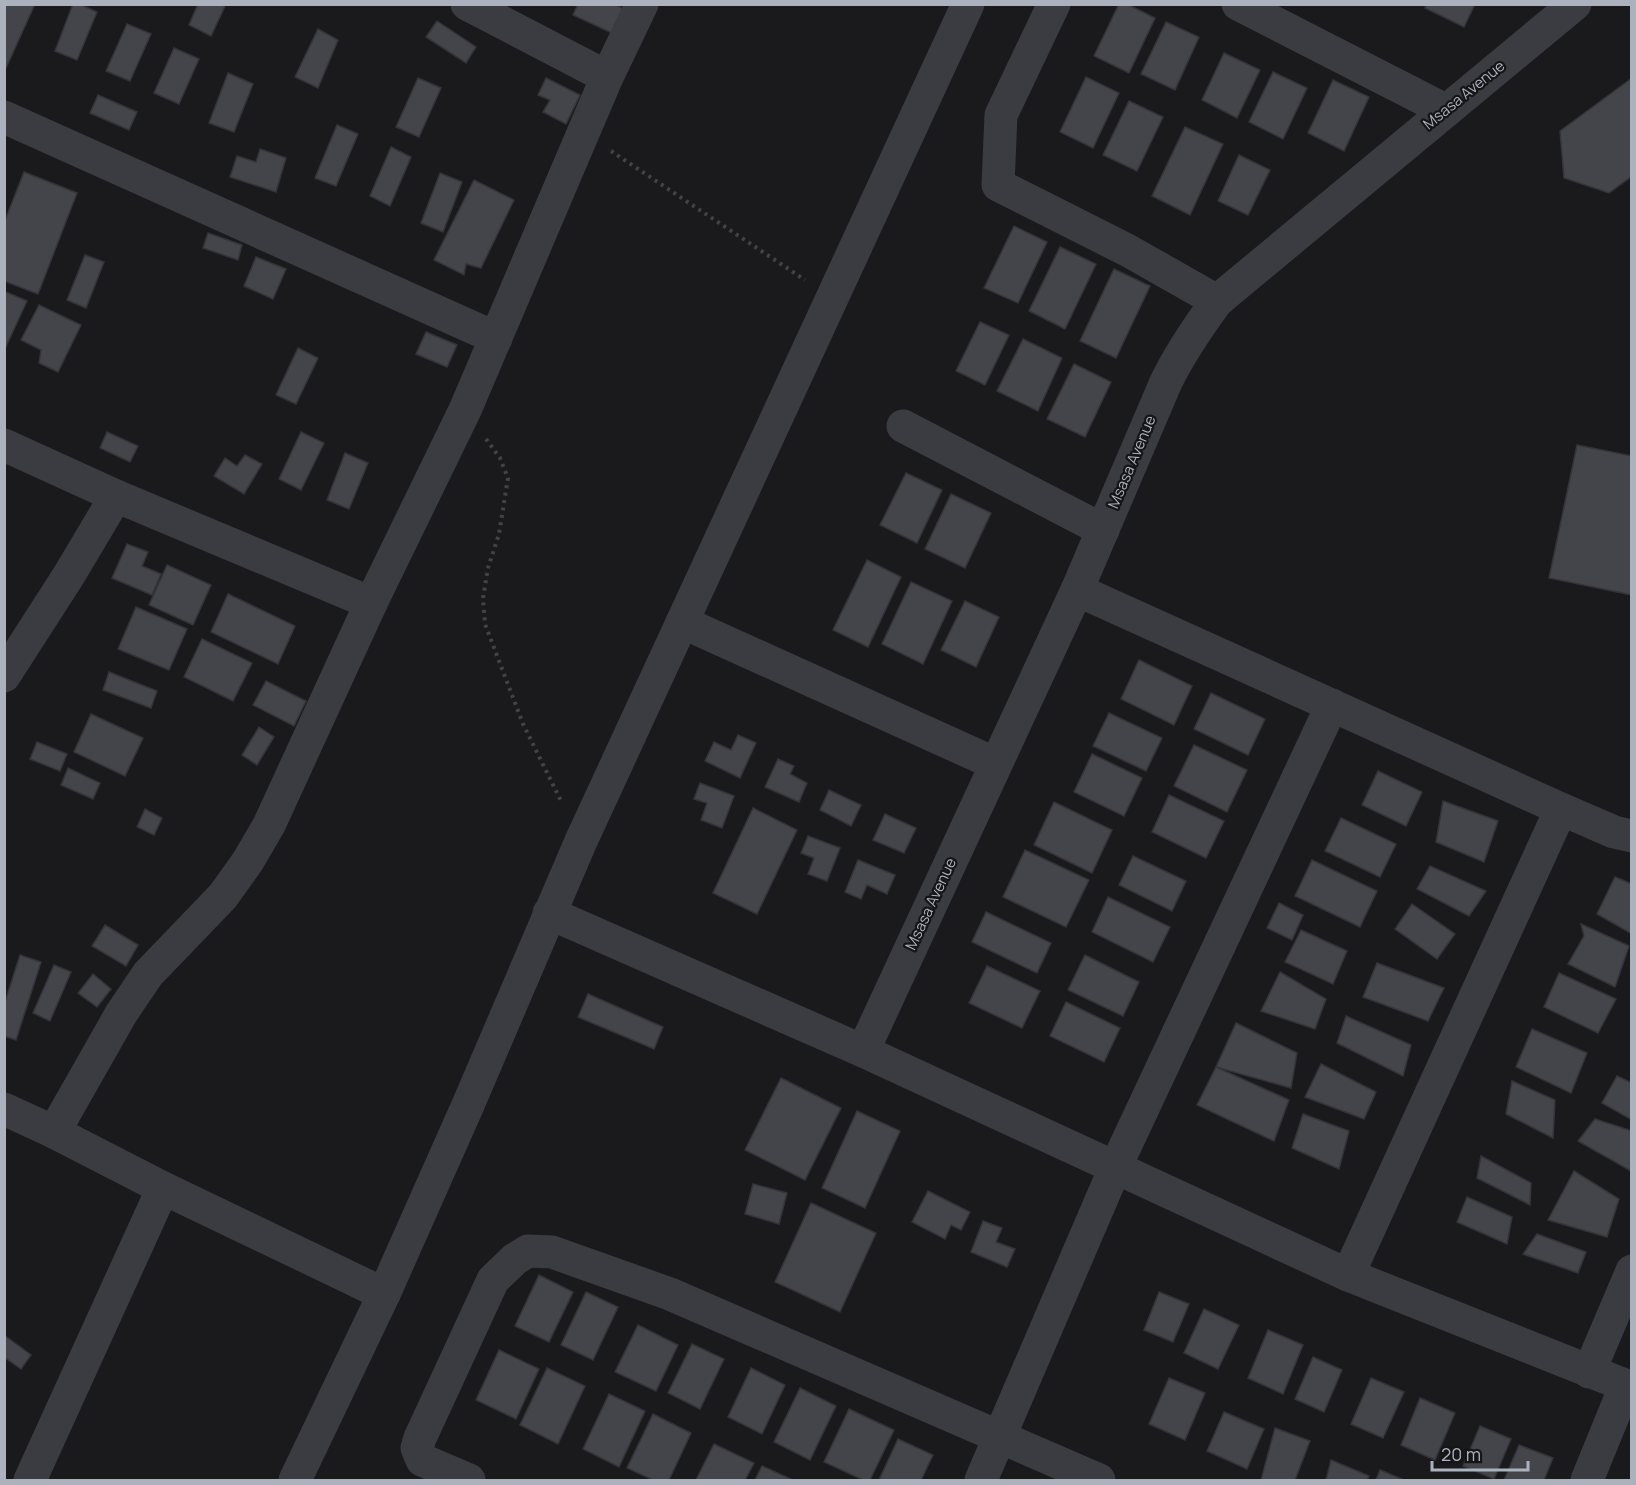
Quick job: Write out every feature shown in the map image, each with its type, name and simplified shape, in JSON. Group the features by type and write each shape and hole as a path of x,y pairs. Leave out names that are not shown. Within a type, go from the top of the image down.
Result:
{"street":[{"path":"467,4 607,77"},
{"path":"54,1132 115,1024 148,974 223,896 248,861 269,825 371,603 465,410 607,77 642,4"},
{"path":"296,1480 384,1294 581,841 968,4"},
{"path":"1054,4 1001,114 998,185 1127,250 1216,301"},
{"path":"1238,4 1445,111"},
{"name":"Msasa Avenue","path":"863,1051 1077,590 1166,382 1180,354 1216,301 1575,4"},
{"path":"4,117 496,338"},
{"path":"903,426 1102,530"},
{"path":"4,445 116,496 371,603"},
{"path":"4,676 69,575 116,496"},
{"path":"1077,590 1561,809 1614,832 1632,836"},
{"path":"682,622 996,764"},
{"path":"981,1480 1115,1168 1332,705"},
{"path":"1348,1275 1561,809"},
{"path":"549,913 863,1051 1348,1275 1629,1388 1587,1480"},
{"path":"4,1109 384,1294"},
{"path":"30,1480 163,1188"},
{"path":"469,1480 422,1460 417,1448 494,1280 515,1259 528,1251 552,1252 670,1294 1100,1480"},
{"path":"1589,1372 1632,1271"}],"path":[{"path":"584,132 833,299"},
{"path":"465,410 500,458 508,478 483,598 485,624 523,724 581,841"}],"building":[{"path":"4,4 35,4 6,68 4,67"},
{"path":"73,4 79,4 97,12 77,60 55,51"},
{"path":"198,4 226,4 211,36 189,25"},
{"path":"578,4 614,4 626,10 614,34 573,15"},
{"path":"1119,4 1127,4 1155,18 1129,73 1094,56"},
{"path":"1427,4 1475,4 1464,27 1425,8"},
{"path":"437,21 476,47 466,63 426,37"},
{"path":"1166,22 1199,37 1175,90 1141,74"},
{"path":"127,24 151,34 130,81 106,71"},
{"path":"318,29 338,40 318,88 295,77"},
{"path":"174,48 199,59 179,104 154,93"},
{"path":"1224,53 1260,70 1237,118 1202,100"},
{"path":"1273,72 1307,88 1283,139 1249,122"},
{"path":"228,73 253,84 234,132 209,123"},
{"path":"1086,77 1119,93 1093,148 1060,132"},
{"path":"418,78 441,88 419,137 396,127"},
{"path":"546,78 580,95 566,124 543,112 550,100 538,95"},
{"path":"1632,78 1632,176 1609,193 1564,178 1560,131"},
{"path":"1333,80 1369,97 1344,151 1308,133"},
{"path":"98,95 137,112 129,130 90,113"},
{"path":"1129,101 1163,117 1137,171 1103,155"},
{"path":"337,125 358,134 336,186 315,178"},
{"path":"1185,127 1223,144 1190,215 1152,196"},
{"path":"391,147 411,157 390,206 370,196"},
{"path":"260,149 286,158 276,192 230,177 237,156 256,162"},
{"path":"1239,155 1270,170 1248,215 1218,201"},
{"path":"24,172 77,193 38,294 4,281 4,223"},
{"path":"440,173 462,182 443,232 421,223"},
{"path":"474,180 514,200 481,268 466,264 464,275 434,260"},
{"path":"1014,226 1047,242 1018,303 984,288"},
{"path":"208,233 242,245 238,260 203,248"},
{"path":"1060,247 1096,264 1065,329 1029,311"},
{"path":"85,255 104,262 86,308 67,300"},
{"path":"256,257 286,269 273,299 244,286"},
{"path":"1114,269 1150,286 1116,358 1080,341"},
{"path":"6,292 27,301 4,351 4,296"},
{"path":"39,305 81,325 58,372 39,363 41,350 21,340"},
{"path":"980,322 1009,335 985,385 956,371"},
{"path":"426,332 457,345 447,367 416,354"},
{"path":"1023,339 1062,358 1038,411 997,391"},
{"path":"298,348 318,358 296,404 276,395"},
{"path":"1074,364 1111,382 1085,437 1047,419"},
{"path":"107,432 138,446 130,462 100,448"},
{"path":"301,432 324,443 301,490 279,479"},
{"path":"1577,445 1632,456 1632,595 1549,578"},
{"path":"345,453 368,463 349,509 327,500"},
{"path":"245,455 262,464 244,494 214,476 225,458 237,466"},
{"path":"906,473 942,490 917,543 880,525"},
{"path":"951,494 991,513 965,568 925,549"},
{"path":"127,544 148,552 142,566 161,574 152,595 112,578"},
{"path":"867,560 901,577 868,647 833,630"},
{"path":"167,565 211,585 193,625 149,605"},
{"path":"911,582 952,601 923,664 882,644"},
{"path":"228,594 295,626 278,664 211,632"},
{"path":"965,601 999,617 976,667 941,650"},
{"path":"136,607 187,629 169,670 118,649"},
{"path":"202,639 252,663 233,701 184,677"},
{"path":"1139,660 1192,686 1174,725 1121,699"},
{"path":"109,672 157,691 151,708 103,690"},
{"path":"266,681 306,701 294,726 253,705"},
{"path":"1211,693 1265,719 1248,755 1194,729"},
{"path":"1109,713 1162,738 1146,771 1093,746"},
{"path":"91,714 143,738 125,776 74,752"},
{"path":"259,727 274,737 257,765 242,755"},
{"path":"738,735 756,743 740,778 705,761 714,742 731,750"},
{"path":"37,742 67,754 60,771 30,759"},
{"path":"1194,745 1247,770 1227,812 1174,786"},
{"path":"1092,754 1142,778 1124,816 1074,792"},
{"path":"778,759 794,766 790,774 807,783 799,802 765,787"},
{"path":"68,768 100,783 93,799 61,785"},
{"path":"1378,771 1422,792 1406,826 1362,805"},
{"path":"700,783 734,796 722,828 701,820 707,803 694,799"},
{"path":"829,790 861,805 851,826 820,810"},
{"path":"1169,795 1224,821 1206,858 1152,832"},
{"path":"1443,801 1498,821 1484,862 1436,842"},
{"path":"1054,802 1112,830 1092,873 1034,845"},
{"path":"753,808 797,830 757,914 713,893"},
{"path":"145,809 162,818 154,835 137,827"},
{"path":"885,814 916,828 904,853 873,840"},
{"path":"1341,818 1396,844 1380,877 1325,851"},
{"path":"808,836 840,848 827,881 808,874 814,858 801,853"},
{"path":"1025,850 1089,880 1066,927 1003,897"},
{"path":"1133,856 1186,881 1172,911 1119,885"},
{"path":"858,860 895,875 887,894 867,885 861,899 845,892"},
{"path":"1312,860 1377,891 1360,927 1295,896"},
{"path":"1430,866 1486,891 1469,916 1417,889"},
{"path":"1615,877 1632,884 1632,934 1597,914"},
{"path":"1108,897 1170,927 1153,962 1092,932"},
{"path":"1279,903 1303,915 1292,940 1267,928"},
{"path":"1412,904 1455,934 1437,959 1395,929"},
{"path":"986,912 1051,943 1037,973 972,942"},
{"path":"1581,924 1629,946 1615,987 1568,964 1584,936"},
{"path":"105,925 138,945 126,966 92,946"},
{"path":"1301,930 1347,951 1333,984 1285,962"},
{"path":"20,955 41,962 16,1040 4,1036 4,1005"},
{"path":"1085,955 1139,982 1123,1016 1068,990"},
{"path":"1377,963 1444,988 1428,1021 1363,997"},
{"path":"54,965 71,972 50,1021 33,1013"},
{"path":"987,966 1040,991 1022,1028 969,1003"},
{"path":"1280,972 1326,999 1315,1029 1261,1011"},
{"path":"1559,973 1616,999 1598,1033 1544,1007"},
{"path":"93,974 111,989 97,1007 78,993"},
{"path":"588,994 663,1027 654,1049 578,1017"},
{"path":"1066,1002 1120,1028 1104,1062 1050,1036"},
{"path":"1346,1016 1411,1045 1403,1076 1337,1043"},
{"path":"1236,1023 1297,1053 1291,1088 1216,1067"},
{"path":"1532,1029 1587,1053 1571,1093 1516,1067"},
{"path":"1321,1064 1376,1092 1364,1119 1305,1097"},
{"path":"1216,1067 1289,1100 1274,1141 1197,1105"},
{"path":"1617,1076 1632,1083 1632,1120 1602,1103"},
{"path":"781,1078 841,1108 805,1180 745,1150"},
{"path":"1512,1081 1555,1100 1553,1138 1506,1114"},
{"path":"857,1111 900,1131 865,1208 822,1188"},
{"path":"1303,1114 1349,1131 1339,1169 1292,1148"},
{"path":"1595,1119 1632,1131 1631,1171 1578,1141"},
{"path":"1481,1156 1531,1183 1530,1205 1477,1178"},
{"path":"1574,1171 1619,1199 1607,1237 1548,1220"},
{"path":"753,1184 787,1193 779,1224 745,1214"},
{"path":"928,1191 970,1212 961,1230 951,1225 945,1239 912,1222"},
{"path":"1467,1197 1512,1217 1507,1244 1457,1222"},
{"path":"811,1203 876,1233 840,1312 775,1282"},
{"path":"983,1221 1002,1228 996,1242 1015,1249 1007,1267 971,1252"},
{"path":"1537,1234 1586,1252 1578,1273 1523,1254"},
{"path":"539,1275 573,1292 549,1342 515,1326"},
{"path":"586,1292 618,1307 593,1360 561,1345"},
{"path":"1159,1292 1189,1304 1173,1342 1144,1330"},
{"path":"1204,1309 1239,1325 1218,1369 1184,1353"},
{"path":"638,1325 678,1345 656,1391 615,1372"},
{"path":"1268,1330 1303,1345 1283,1394 1248,1378"},
{"path":"4,1335 31,1355 21,1369 4,1357"},
{"path":"692,1344 724,1359 700,1409 668,1393"},
{"path":"499,1350 539,1369 516,1419 476,1400"},
{"path":"1313,1357 1342,1370 1324,1412 1295,1399"},
{"path":"547,1368 585,1386 558,1444 520,1425"},
{"path":"751,1368 785,1385 762,1434 728,1417"},
{"path":"1169,1378 1205,1393 1185,1440 1149,1424"},
{"path":"1371,1378 1404,1392 1383,1438 1351,1424"},
{"path":"800,1388 836,1406 810,1460 774,1442"},
{"path":"609,1394 645,1411 619,1467 583,1449"},
{"path":"1420,1398 1455,1413 1435,1460 1401,1445"},
{"path":"849,1409 894,1430 870,1480 863,1480 824,1462"},
{"path":"1224,1412 1264,1429 1247,1469 1207,1451"},
{"path":"653,1414 691,1433 669,1480 653,1480 627,1468"},
{"path":"1480,1426 1511,1439 1494,1479 1463,1466"},
{"path":"1275,1428 1310,1441 1295,1480 1261,1480"},
{"path":"898,1439 933,1455 921,1480 879,1480"},
{"path":"714,1444 754,1463 745,1480 696,1480"},
{"path":"1519,1445 1553,1458 1544,1480 1504,1480"},
{"path":"1331,1460 1369,1476 1367,1480 1326,1480"},
{"path":"762,1466 793,1480 755,1480"},
{"path":"1380,1470 1404,1480 1376,1480"}]}
